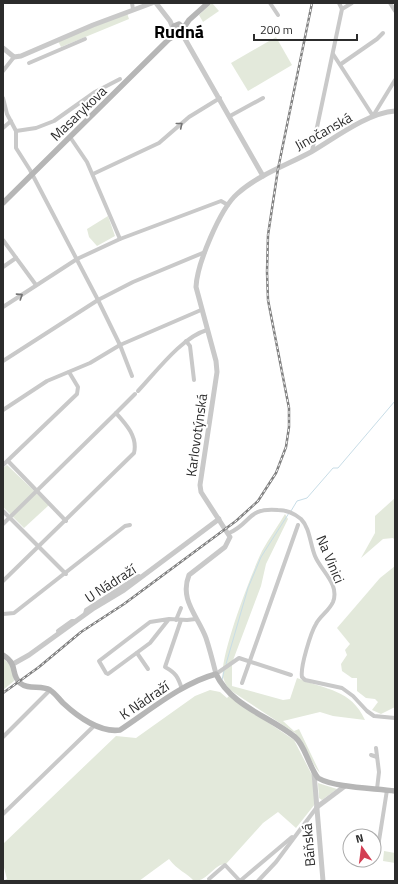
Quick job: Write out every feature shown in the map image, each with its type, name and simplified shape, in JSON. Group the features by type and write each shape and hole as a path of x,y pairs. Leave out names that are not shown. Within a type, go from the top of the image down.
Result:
{"main road":[{"path":"178,29 208,3"},
{"name":"Masarykova","path":"3,203 169,40 178,29"},
{"path":"3,655 13,664 17,678 22,684 50,690"},
{"path":"216,674 223,688 236,699 298,740 314,773 323,780 345,786 395,791"},
{"name":"K Nádraží","path":"50,690 69,708 95,725 110,730 120,730 182,689 201,679 216,674"}],"street":[{"path":"132,3 133,9"},
{"path":"3,71 14,58 133,9 152,3"},
{"path":"156,3 185,39 220,98 263,176"},
{"path":"270,3 278,15"},
{"path":"312,151 342,9 338,3"},
{"path":"342,9 352,3"},
{"path":"390,3 395,11"},
{"path":"341,64 377,39 383,33"},
{"path":"29,63 85,39"},
{"path":"57,40 61,49"},
{"path":"3,48 14,58"},
{"path":"333,54 341,64 373,116 395,80"},
{"path":"16,131 36,128 54,121 95,92 120,79"},
{"path":"113,83 119,89"},
{"path":"3,98 5,114 11,121 16,131 16,148 32,174 98,300 120,345 132,376"},
{"path":"93,174 159,143 189,118 220,98"},
{"path":"230,116 263,98"},
{"name":"Jinočanská","path":"263,176 312,151 373,116 395,111"},
{"path":"3,128 11,121"},
{"path":"70,137 93,174 120,239"},
{"name":"Karlovotýnská","path":"229,533 203,497 200,485 217,372 216,361 196,287 196,274 228,205 237,194 263,176"},
{"path":"3,307 77,259 120,239 221,201 228,205"},
{"path":"3,240 36,285"},
{"path":"3,362 98,300 133,282 205,252"},
{"path":"3,266 16,258"},
{"path":"3,410 46,381 90,363 120,345 201,310"},
{"path":"3,524 137,393 186,341 207,330"},
{"path":"186,341 190,346 194,380"},
{"path":"3,465 77,394 78,387 70,372"},
{"path":"3,581 134,453 135,448 129,428 116,413"},
{"path":"8,461 66,520"},
{"name":"Na Vinici","path":"229,533 240,527 257,511 278,510 287,512 304,523 315,557 328,577 334,596 333,603 315,625 306,653 302,676 305,680 342,688 353,696 366,711 374,716 395,718"},
{"path":"3,511 66,574"},
{"name":"U Nádraží","path":"13,664 30,655 85,614 124,590 219,519"},
{"path":"3,614 14,613 66,574 125,526 130,525"},
{"path":"242,682 298,525"},
{"path":"229,533 230,538 227,545 194,570 187,581 186,595 188,606 206,637 216,674 236,659 244,658 291,675"},
{"path":"181,608 165,667 178,676 182,689"},
{"path":"170,619 150,643 108,674 99,661 150,622 170,619 196,619"},
{"path":"137,653 148,669"},
{"path":"3,737 50,690"},
{"path":"3,814 95,725"},
{"path":"376,748 380,772 377,789"},
{"path":"371,755 377,757"},
{"name":"Báňská","path":"314,773 323,881"},
{"path":"258,881 276,862 317,807 345,786"},
{"path":"381,828 388,790"},
{"path":"209,879 225,865 240,881 298,831"}],"shaded area":[{"path":"212,3 219,11 203,22 199,15"},
{"path":"127,13 129,19 61,47 58,41"},
{"path":"276,37 292,65 248,91 231,63"},
{"path":"108,216 115,236 97,246 89,237 87,229"},
{"path":"7,465 49,505 24,528 3,507 3,468"},
{"path":"395,498 395,540 393,538 383,539 361,558 375,533 375,516"},
{"path":"285,514 288,519 266,564 261,586 232,663 232,686 283,700 290,699 297,678 337,692 353,702 365,720 333,716 320,712 283,721 294,731 299,729 320,773 295,733 233,692 227,686 223,677 226,652 244,595 262,551"},
{"path":"395,566 395,707 381,714 372,710 378,702 375,699 366,698 357,691 357,678 352,678 342,671 341,664 347,655 345,650 350,644 337,628 380,578"},
{"path":"3,658 12,667 14,681 3,690"},
{"path":"210,690 220,692 227,698 229,696 294,740 312,775 315,804 296,828 278,812 263,823 226,864 218,867 204,878 194,881 169,859 139,881 3,881 7,879 3,864 3,844 116,736 136,738 195,696"},
{"path":"318,783 337,789 322,800 319,798"},
{"path":"384,851 395,853 395,863 383,861"}],"waterway":[{"path":"291,511 297,501 307,498 333,468 338,468 395,401"},
{"path":"226,664 248,588 261,557 289,513"},
{"path":"222,680 224,671"}],"railway":[{"path":"3,693 39,667 81,632 124,604 236,521 258,501 276,473 286,447 289,427 289,408 268,300 268,235 278,169 312,3"}],"district":[{"name":"Rudná","path":"179,31"}]}
